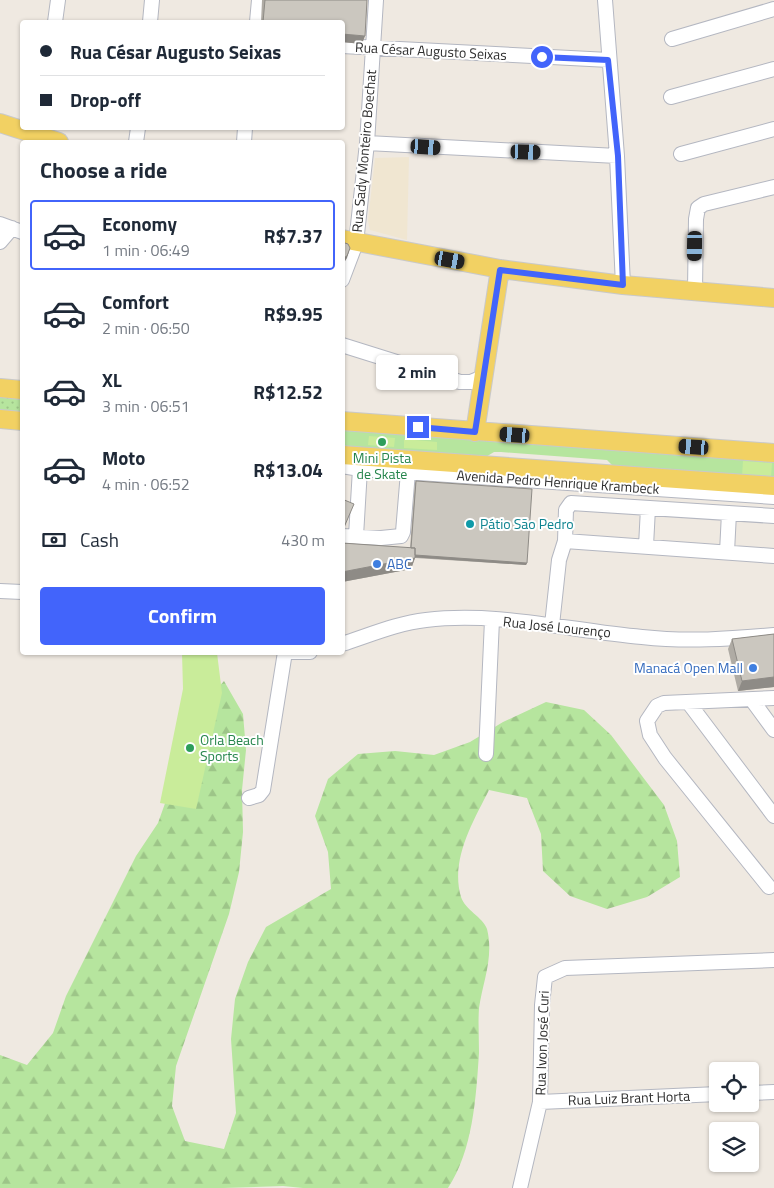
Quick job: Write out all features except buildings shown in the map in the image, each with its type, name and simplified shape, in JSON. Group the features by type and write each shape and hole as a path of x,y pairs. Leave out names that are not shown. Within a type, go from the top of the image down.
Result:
{"main road":[{"path":"0,122 20,128"},
{"path":"29,130 43,134"},
{"path":"349,241 500,270 623,285 774,298"},
{"path":"475,432 500,270"},
{"path":"0,388 20,390"},
{"path":"0,414 20,416"},
{"path":"0,419 20,421"},
{"path":"345,421 774,453"},
{"path":"345,456 412,467 774,486"}],"street":[{"path":"55,20 58,0"},
{"path":"150,20 152,0"},
{"path":"258,20 259,0"},
{"name":"Rua Sady Monteiro Boechat","path":"345,263 367,143 376,0"},
{"path":"605,0 608,60 618,156 623,285"},
{"path":"672,39 774,9"},
{"name":"Rua César Augusto Seixas","path":"345,46 608,60"},
{"path":"671,97 774,69"},
{"path":"680,154 774,129"},
{"path":"367,143 618,156"},
{"path":"695,290 696,219 698,208 704,204 774,187"},
{"path":"0,242 11,228"},
{"path":"345,346 460,382 471,382 483,377"},
{"name":"Avenida Pedro Henrique Krambeck","path":"345,466 360,469 412,467 774,497"},
{"path":"360,469 350,536 396,538 403,532 412,467"},
{"path":"552,625 557,576 561,551 565,541 566,510 571,503 774,516"},
{"path":"646,546 648,508"},
{"path":"727,552 729,513"},
{"path":"565,541 774,556"},
{"path":"0,591 20,592"},
{"name":"Rua José Lourenço","path":"345,643 396,626 425,620 451,618 552,625 640,637 687,641 724,640 774,635"},
{"path":"486,754 492,620"},
{"path":"250,798 259,795 263,790 286,655"},
{"path":"769,887 665,758 650,735 646,721 657,706 674,702 774,698"},
{"path":"752,700 774,730"},
{"path":"688,702 774,816"},
{"name":"Rua Ivon José Curi","path":"520,1188 540,1102 542,1005 545,977 565,968 774,960"},
{"path":"759,1093 774,1092"},
{"name":"Rua Luiz Brant Horta","path":"540,1102 709,1094"}],"shaded area":[{"path":"409,157 407,240 370,230 368,221 375,158"}],"green space":[{"path":"0,396 20,398 20,412 0,410"},
{"path":"345,429 774,460 774,478 614,467 607,460 501,452 494,452 484,458 345,447"},
{"name":"Mini Pista de Skate","path":"369,436 395,438 394,447 368,445"},
{"path":"404,439 437,442 437,450 404,448"},
{"path":"743,461 772,463 771,477 742,476"},
{"name":"Orla Beach Sports","path":"182,655 217,655 222,693 196,809 160,803 183,689"},
{"path":"224,681 243,714 246,750 242,790 243,832 239,872 229,914 176,1066 172,1106 185,1141 224,1149 236,1113 231,1039 235,999 248,962 266,927 331,889 328,852 315,816 328,779 358,754 395,751 434,755 470,742 503,722 546,702 584,710 611,735 664,805 677,841 680,877 647,897 607,909 570,896 543,871 541,834 527,798 489,790 470,828 458,869 458,883 463,902 482,921 487,929 489,959 479,1008 479,1053 472,1123 463,1157 448,1188 303,1188 283,1186 223,1188 0,1188 0,1055 27,1065 53,1033 66,996 136,856 158,823 199,708"}],"place":[{"name":"Mini Pista de Skate","path":"382,442"},
{"name":"Pátio São Pedro","path":"470,524"},
{"name":"ABC","path":"377,564"},
{"name":"Manacá Open Mall","path":"753,668"},
{"name":"Orla Beach Sports","path":"190,748"}],"route":[{"path":"418,427 475,432 500,270 623,285 618,156 608,60 542,57"}]}
